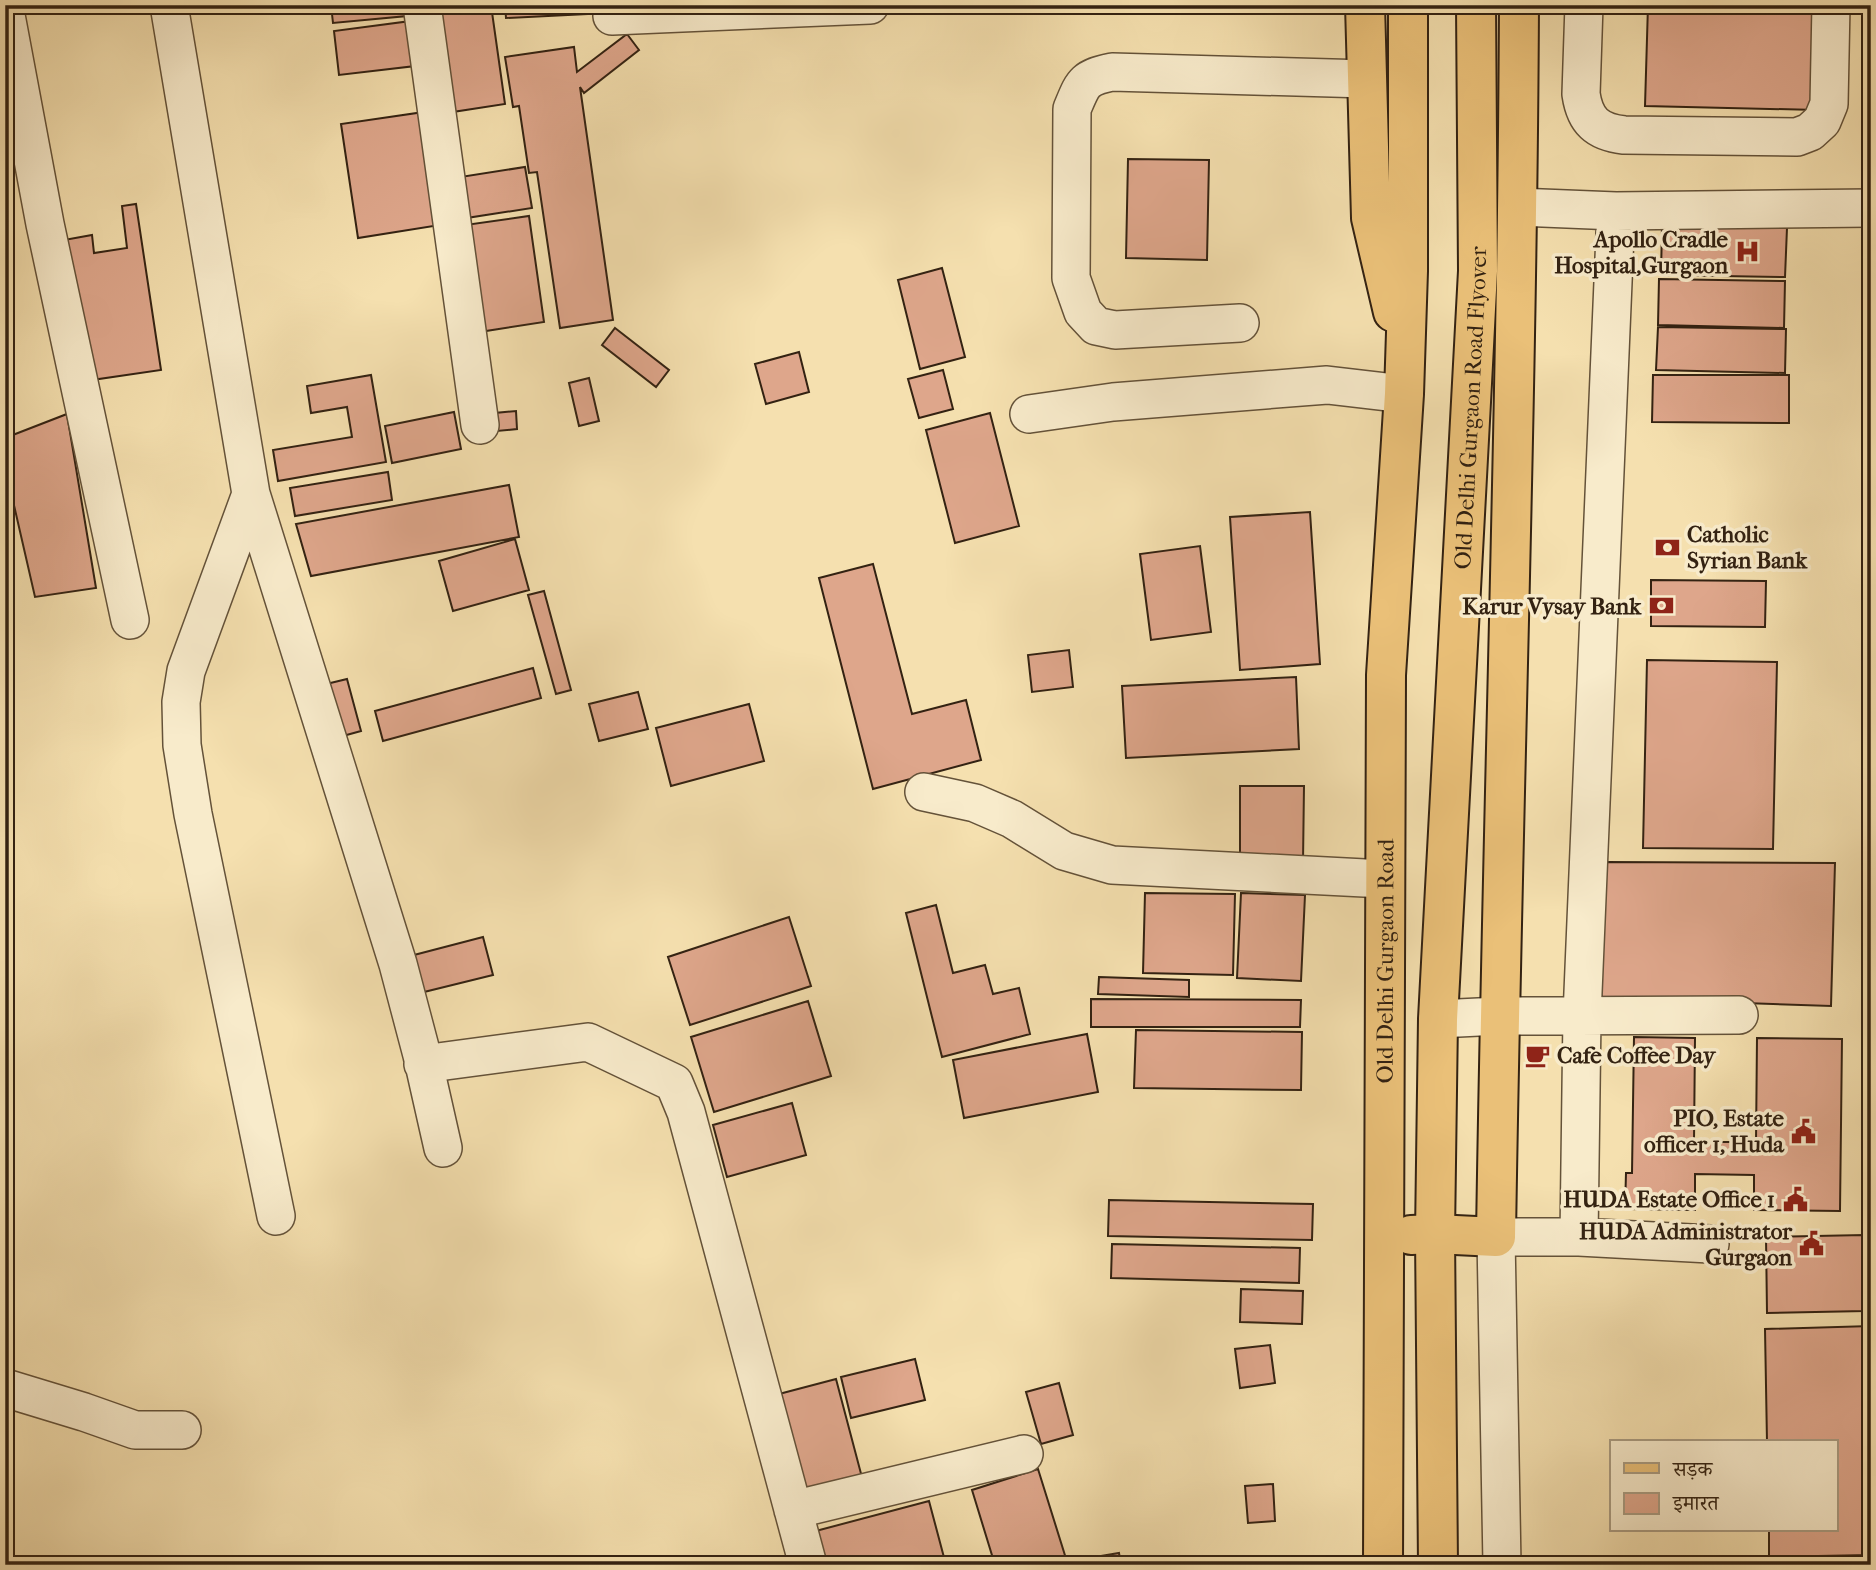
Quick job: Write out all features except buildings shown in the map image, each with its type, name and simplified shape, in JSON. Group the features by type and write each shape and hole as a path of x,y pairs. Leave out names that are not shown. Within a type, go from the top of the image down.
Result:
{"main road":[{"path":"1365,5 1371,218 1404,376"},
{"path":"1404,376 1408,271 1409,5"},
{"name":"Old Delhi Gurgaon Road Flyover","path":"1438,1019 1478,271 1476,5"},
{"path":"1383,1237 1435,1234 1496,1237 1518,207 1519,5"},
{"name":"Old Delhi Gurgaon Road","path":"1382,1565 1386,675 1404,376"},
{"path":"1438,1019 1435,1234 1438,1565"}],"street":[{"path":"169,5 251,494 398,964 443,1148"},
{"path":"422,5 480,425"},
{"path":"612,16 870,5"},
{"path":"1584,5 1581,94 1588,118 1609,133 1709,150 1797,136 1810,132 1822,121 1829,104 1831,5"},
{"path":"5,10 45,224 130,620"},
{"path":"1240,323 1115,330 1096,326 1083,312 1070,278 1072,109 1082,85 1095,75 1112,72 1367,79"},
{"path":"1518,207 1616,211 1871,208"},
{"path":"1579,1237 1582,1017 1616,211"},
{"path":"1029,414 1113,402 1327,385 1404,376"},
{"path":"251,494 186,671 181,702 181,745 276,1216"},
{"path":"924,792 975,803 1012,819 1064,851 1112,866 1384,879"},
{"path":"1438,1019 1499,1016 1739,1015"},
{"path":"423,1064 588,1042 674,1083 687,1112 808,1565"},
{"path":"1502,1565 1496,1237 1579,1237 1710,1244"},
{"path":"5,1388 135,1430 182,1430"},
{"path":"793,1510 1024,1454"}],"place":[{"name":"Apollo Cradle Hospital,Gurgaon","path":"1748,252"},
{"name":"Catholic Syrian Bank","path":"1667,547"},
{"name":"Karur Vysay Bank","path":"1661,606"},
{"name":"Cafe Coffee Day","path":"1537,1055"},
{"name":"PIO, Estate officer 1, Huda","path":"1804,1131"},
{"name":"HUDA Estate Office 1","path":"1795,1199"},
{"name":"HUDA Administrator Gurgaon","path":"1812,1244"}]}
